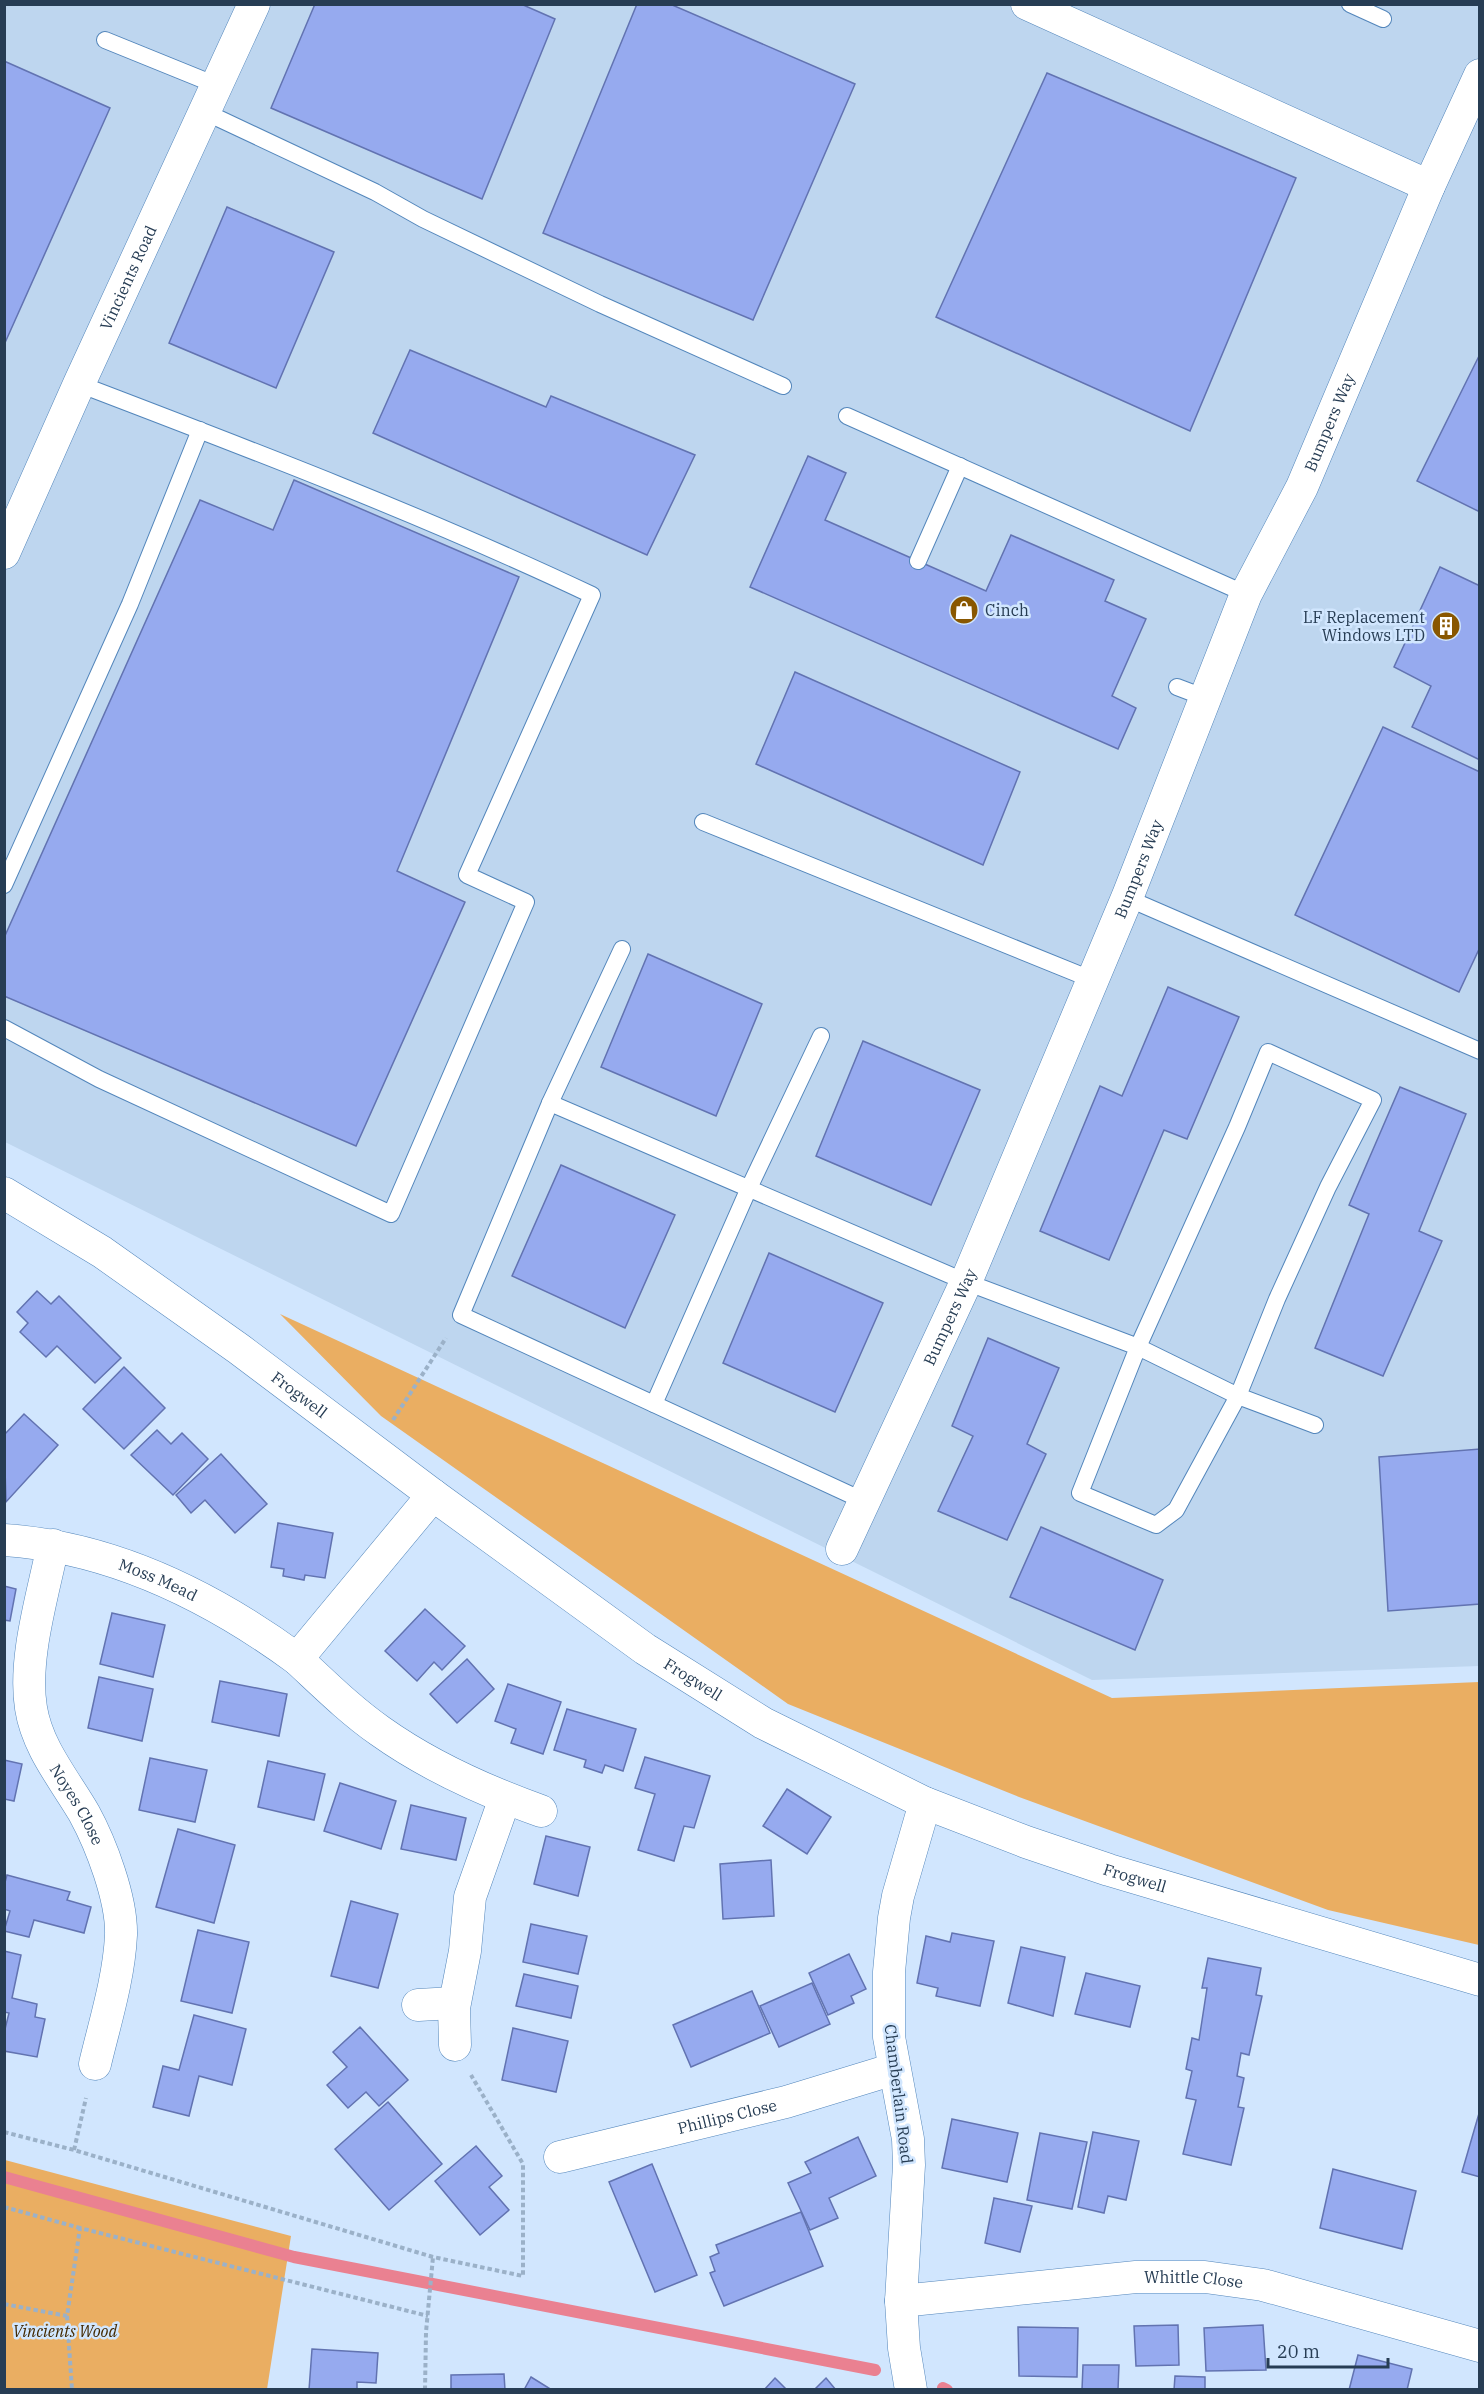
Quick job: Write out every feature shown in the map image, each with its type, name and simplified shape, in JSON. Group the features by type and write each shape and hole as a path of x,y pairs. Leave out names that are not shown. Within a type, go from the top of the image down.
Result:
{"street":[{"name":"Vincients Road","path":"4,553 254,4"},
{"path":"1027,4 1429,186"},
{"name":"Bumpers Way","path":"842,1549 966,1282 1127,898 1246,594 1302,488 1429,186 1479,75"},
{"name":"Frogwell","path":"4,1193 102,1252 239,1349 433,1495 645,1648 723,1699 813,1749 925,1803 1026,1842 1109,1870 1479,1980"},
{"path":"297,1659 433,1495"},
{"name":"Moss Mead","path":"4,1540 53,1545 119,1563 184,1590 242,1622 297,1659 381,1732 444,1769 505,1798 541,1811"},
{"name":"Noyes Close","path":"53,1545 30,1666 31,1710 43,1746 93,1829 110,1879 121,1933 114,1982 97,2003 95,2064"},
{"path":"454,2045 454,2003 465,1951 468,1906 472,1888 505,1798"},
{"name":"Chamberlain Road","path":"911,2390 904,2348 901,2301 909,2165 904,2114 894,2069 888,2007 894,1918 925,1803"},
{"path":"418,2005 454,2003"},
{"name":"Phillips Close","path":"560,2157 786,2102 894,2069"},
{"name":"Whittle Close","path":"901,2301 1136,2277 1205,2277 1244,2281 1273,2288 1474,2348"}],"lane":[{"path":"1350,4 1383,19"},
{"path":"105,40 423,219 590,299 783,386"},
{"path":"4,1028 99,1079 391,1214 526,902 467,875 592,595 483,546 274,458 79,384"},
{"path":"847,416 1246,594"},
{"path":"4,885 130,604 200,430"},
{"path":"918,561 960,466"},
{"path":"1177,687 1206,698"},
{"path":"703,822 1093,980"},
{"path":"1127,898 1479,1051"},
{"path":"622,949 550,1103 461,1315 864,1502"},
{"path":"654,1404 749,1188 821,1036"},
{"path":"1268,1052 1373,1100 1323,1197 1277,1299 1238,1396 1176,1510 1156,1525 1080,1493 1138,1347 1237,1127 1268,1052"},
{"path":"550,1103 966,1282 1138,1347 1238,1396 1316,1425"}],"path":[{"path":"374,1450 461,1315"},
{"path":"4,2132 74,2150 432,2256 523,2276 523,2164 454,2045"},
{"path":"74,2150 95,2064"},
{"path":"4,2207 428,2316"},
{"path":"72,2390 66,2316 80,2228"},
{"path":"425,2390 426,2332 432,2256"},
{"path":"4,2304 66,2316"}],"shaded area":[{"path":"4,5 1479,5 1479,1666 1092,1680 5,1142"}],"green space":[{"path":"280,1314 1112,1698 1479,1682 1479,1945 1328,1910 1019,1797 788,1704 381,1416"},
{"name":"Vincients Wood","path":"5,2160 291,2236 267,2389 5,2389"}],"building":[{"path":"315,4 521,4 555,19 482,199 271,108"},
{"path":"637,4 670,4 855,84 753,320 543,233"},
{"path":"4,61 110,108 4,345"},
{"path":"1047,73 1296,178 1190,431 936,317"},
{"path":"227,207 334,252 276,388 169,343"},
{"path":"410,350 546,407 551,396 695,455 647,555 373,433"},
{"path":"1480,354 1480,512 1417,481"},
{"name":"Cinch","path":"808,456 846,473 825,520 986,591 1011,535 1114,580 1105,601 1146,619 1112,696 1136,708 1118,749 750,587"},
{"path":"294,480 519,577 397,871 465,902 356,1146 4,996 4,938 200,500 273,530"},
{"name":"LF Replacement Windows LTD","path":"1440,567 1478,585 1480,582 1480,760 1412,727 1431,686 1394,667"},
{"path":"795,672 1020,772 983,865 756,764"},
{"path":"1383,727 1480,772 1480,947 1459,992 1295,915"},
{"path":"648,954 762,1004 716,1116 601,1067"},
{"path":"1168,987 1239,1017 1187,1139 1164,1130 1109,1260 1040,1231 1100,1086 1122,1096"},
{"path":"863,1041 980,1090 931,1205 816,1156"},
{"path":"1400,1087 1466,1114 1419,1231 1442,1241 1383,1376 1315,1348 1369,1214 1349,1205"},
{"path":"561,1165 675,1215 625,1328 512,1276"},
{"path":"769,1253 883,1303 835,1412 723,1363"},
{"path":"37,1291 51,1304 59,1296 121,1358 95,1383 57,1346 46,1357 20,1332 28,1323 17,1312"},
{"path":"988,1338 1059,1368 1027,1444 1046,1454 1007,1540 938,1511 973,1436 952,1426"},
{"path":"124,1367 165,1408 124,1449 83,1409"},
{"path":"24,1414 58,1445 6,1502 4,1435"},
{"path":"157,1430 171,1444 182,1433 208,1459 173,1495 131,1455"},
{"path":"1480,1449 1480,1604 1388,1611 1379,1457"},
{"path":"221,1454 267,1504 235,1533 205,1500 191,1513 176,1495"},
{"path":"278,1523 333,1533 325,1578 305,1575 304,1580 283,1576 284,1569 271,1567"},
{"path":"1041,1527 1163,1580 1135,1650 1010,1597"},
{"path":"4,1586 16,1589 10,1621 4,1620"},
{"path":"425,1609 465,1646 442,1670 434,1662 417,1681 385,1651"},
{"path":"112,1613 165,1625 153,1677 100,1664"},
{"path":"467,1659 494,1689 457,1723 430,1694"},
{"path":"99,1677 153,1689 142,1741 88,1728"},
{"path":"220,1681 287,1694 279,1736 212,1722"},
{"path":"508,1684 561,1702 543,1754 511,1743 516,1729 495,1721"},
{"path":"567,1709 636,1729 623,1771 605,1765 602,1773 584,1767 586,1760 554,1750"},
{"path":"645,1757 710,1776 694,1828 684,1826 674,1861 638,1850 655,1794 635,1788"},
{"path":"150,1758 207,1770 195,1822 139,1810"},
{"path":"4,1760 22,1764 14,1801 4,1799"},
{"path":"268,1761 325,1774 314,1820 258,1807"},
{"path":"340,1783 396,1801 381,1849 324,1831"},
{"path":"787,1789 831,1817 807,1854 763,1826"},
{"path":"411,1805 466,1818 456,1860 401,1849"},
{"path":"178,1829 235,1845 214,1923 156,1907"},
{"path":"546,1836 590,1847 578,1896 534,1884"},
{"path":"771,1860 774,1916 723,1919 720,1864"},
{"path":"7,1875 70,1892 67,1900 91,1907 84,1933 34,1920 29,1937 4,1931 10,1911 4,1909 4,1886"},
{"path":"351,1901 398,1914 378,1988 331,1976"},
{"path":"531,1924 587,1936 578,1974 523,1962"},
{"path":"198,1930 249,1942 232,2013 181,2001"},
{"path":"952,1933 994,1941 980,2006 936,1996 938,1988 917,1983 926,1936 950,1942"},
{"path":"1021,1947 1065,1957 1053,2016 1008,2003"},
{"path":"4,1951 21,1955 12,1998 37,2004 35,2017 45,2019 37,2057 4,2051 4,2033 9,2013 4,2012"},
{"path":"849,1954 866,1989 851,1996 854,2003 828,2015 809,1973"},
{"path":"1208,1958 1261,1968 1256,1995 1262,1996 1249,2055 1241,2053 1237,2076 1244,2078 1238,2107 1244,2108 1231,2165 1183,2154 1196,2100 1186,2098 1192,2071 1186,2069 1192,2038 1199,2040 1207,1988 1202,1988"},
{"path":"1086,1973 1140,1986 1130,2027 1075,2014"},
{"path":"524,1974 578,1986 571,2018 516,2006"},
{"path":"812,1983 830,2024 779,2047 760,2006"},
{"path":"752,1991 770,2033 691,2067 673,2025"},
{"path":"194,2015 246,2029 232,2085 199,2076 189,2116 153,2107 163,2066 179,2070"},
{"path":"360,2027 408,2080 379,2106 366,2092 348,2108 327,2085 347,2067 333,2052"},
{"path":"513,2028 568,2041 556,2092 502,2080"},
{"path":"388,2102 442,2164 389,2210 335,2149"},
{"path":"1480,2110 1480,2177 1462,2172"},
{"path":"952,2119 1018,2133 1007,2182 942,2168"},
{"path":"1093,2132 1139,2141 1126,2200 1108,2196 1104,2213 1078,2207"},
{"path":"1040,2133 1087,2142 1072,2209 1027,2200"},
{"path":"858,2137 876,2176 829,2198 838,2218 810,2230 788,2183 811,2173 805,2162"},
{"path":"476,2146 502,2176 489,2187 509,2210 480,2235 435,2181"},
{"path":"652,2164 697,2275 655,2292 609,2182"},
{"path":"1333,2169 1416,2191 1402,2249 1320,2228"},
{"path":"994,2198 1032,2206 1020,2252 985,2243"},
{"path":"801,2212 823,2266 724,2306 710,2273 715,2271 710,2257 719,2253 716,2245"},
{"path":"1178,2325 1179,2365 1136,2366 1134,2326"},
{"path":"1263,2325 1266,2370 1206,2371 1204,2328"},
{"path":"1018,2327 1078,2328 1077,2377 1019,2376"},
{"path":"312,2349 378,2353 376,2383 357,2382 357,2390 309,2390"},
{"path":"1358,2355 1412,2369 1407,2390 1349,2390"},
{"path":"1083,2365 1119,2365 1118,2390 1082,2390"},
{"path":"504,2374 505,2390 451,2390 451,2375"},
{"path":"1175,2376 1205,2377 1205,2390 1174,2390"},
{"path":"531,2377 552,2390 524,2390"},
{"path":"775,2378 787,2390 764,2390"},
{"path":"826,2378 836,2390 814,2390"}],"waterway":[{"path":"4,2177 294,2257 875,2370"},
{"path":"943,2388 947,2390"}],"place":[{"name":"Cinch","path":"964,610"},
{"name":"LF Replacement Windows LTD","path":"1446,626"}]}
